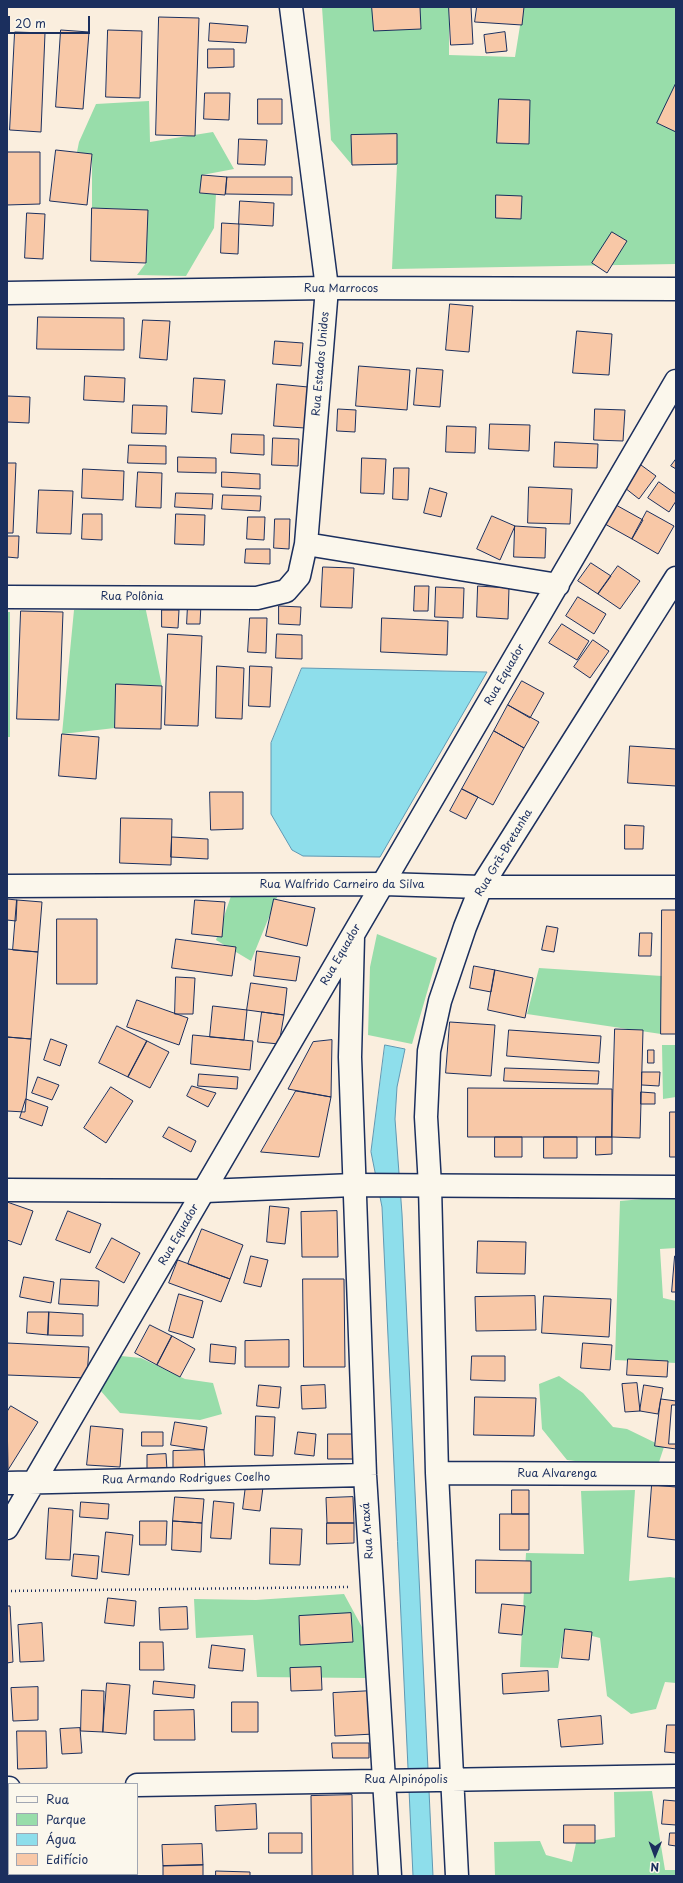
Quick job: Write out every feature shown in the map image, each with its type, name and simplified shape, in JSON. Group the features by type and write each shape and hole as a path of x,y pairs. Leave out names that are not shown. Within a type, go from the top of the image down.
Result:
{"street":[{"name":"Rua Estados Unidos","path":"257,598 286,591 298,576 306,544 327,288 291,7"},
{"name":"Rua Marrocos","path":"7,293 327,288 676,289"},
{"name":"Rua Equador","path":"7,1528 205,1191 353,933 384,884 676,381"},
{"path":"306,544 558,585"},
{"name":"Rua Grã-Bretanha","path":"430,1186 426,1117 429,1051 440,1001 465,927 481,887 674,586"},
{"name":"Rua Polônia","path":"7,597 257,598"},
{"name":"Rua Walfrido Carneiro da Silva","path":"7,886 384,884 481,887 676,887"},
{"path":"353,933 350,1057 354,1185"},
{"path":"7,1190 205,1191 354,1185 676,1187"},
{"name":"Rua Araxá","path":"354,1185 365,1475 372,1587 393,1780 390,1876"},
{"path":"430,1186 447,1780 457,1876"},
{"name":"Rua Alvarenga","path":"438,1473 676,1474"},
{"name":"Rua Armando Rodrigues Coelho","path":"7,1483 365,1475"},
{"name":"Rua Alpinópolis","path":"138,1785 676,1776"}],"path":[{"path":"7,1590 372,1587"}],"green space":[{"path":"322,7 449,7 449,55 515,57 523,7 676,7 676,264 392,269 397,165 352,165 331,140"},
{"path":"149,101 150,142 213,132 234,169 202,175 200,193 216,194 214,228 186,276 137,275 146,263 147,210 92,208 92,155 77,152 79,142 96,104"},
{"path":"145,606 162,686 116,684 115,728 62,734 74,610"},
{"path":"7,612 10,612 10,737 7,737"},
{"path":"278,895 251,961 216,940 231,896"},
{"path":"377,934 437,958 412,1044 368,1035 370,967"},
{"path":"539,968 662,976 661,1034 527,1014"},
{"path":"662,1045 676,1045 676,1097 663,1099"},
{"path":"676,1196 676,1248 660,1249 663,1298 676,1301 676,1363 615,1360 620,1201"},
{"path":"121,1356 141,1358 185,1379 213,1383 222,1414 200,1420 120,1413 100,1390"},
{"path":"559,1376 583,1393 613,1427 627,1429 664,1447 658,1465 615,1466 567,1460 542,1429 539,1384"},
{"path":"635,1490 629,1581 670,1577 676,1578 676,1683 665,1682 656,1709 631,1714 607,1696 600,1638 565,1629 558,1668 520,1667 526,1553 584,1554 581,1491"},
{"path":"344,1594 363,1629 366,1678 257,1677 253,1635 196,1638 194,1599 256,1600"},
{"path":"652,1791 665,1870 676,1870 676,1876 495,1876 494,1842 540,1841 546,1855 572,1862 576,1843 615,1837 614,1792"}],"water":[{"path":"302,668 487,672 380,857 303,856 292,850 271,814 271,743"},
{"path":"385,1045 405,1049 397,1087 395,1119 402,1214 433,1876 413,1876 382,1207 371,1152"}],"building":[{"path":"372,7 420,7 421,29 374,31"},
{"path":"449,7 471,7 473,44 451,45"},
{"path":"477,7 524,7 522,25 475,22"},
{"path":"159,17 199,18 195,136 156,135"},
{"path":"210,23 248,26 246,43 209,41"},
{"path":"61,30 89,32 83,109 56,107"},
{"path":"108,30 142,31 140,98 106,97"},
{"path":"15,32 45,33 41,132 10,130"},
{"path":"505,32 507,51 486,53 484,35"},
{"path":"208,49 234,49 234,67 208,68"},
{"path":"676,83 676,132 657,123"},
{"path":"205,93 230,93 229,120 204,119"},
{"path":"258,99 282,99 282,124 258,124"},
{"path":"499,99 530,100 529,144 497,143"},
{"path":"397,134 397,164 352,165 351,135"},
{"path":"239,139 267,140 265,165 238,164"},
{"path":"56,150 92,154 87,205 50,201"},
{"path":"7,152 40,152 40,204 7,205"},
{"path":"202,175 227,177 225,195 200,193"},
{"path":"227,177 292,177 292,195 226,194"},
{"path":"496,195 522,196 521,219 496,218"},
{"path":"240,201 274,203 273,226 239,224"},
{"path":"92,208 148,210 146,263 91,261"},
{"path":"27,213 45,214 43,259 25,258"},
{"path":"222,223 239,224 238,254 221,253"},
{"path":"612,232 627,241 607,273 592,263"},
{"path":"450,304 473,306 469,352 446,350"},
{"path":"38,317 124,318 124,350 37,349"},
{"path":"143,320 170,321 167,360 140,358"},
{"path":"577,331 612,334 609,375 573,373"},
{"path":"275,341 303,343 301,366 273,364"},
{"path":"359,366 410,370 407,410 356,406"},
{"path":"417,368 443,370 440,407 414,405"},
{"path":"85,376 125,378 124,402 84,400"},
{"path":"194,378 225,380 222,414 192,412"},
{"path":"277,384 308,387 305,428 274,426"},
{"path":"7,396 30,397 29,423 7,422"},
{"path":"133,405 167,406 166,434 132,433"},
{"path":"338,409 356,410 355,432 337,431"},
{"path":"595,409 625,410 623,441 594,440"},
{"path":"490,424 530,425 529,451 489,449"},
{"path":"447,426 476,427 475,453 446,452"},
{"path":"232,434 264,435 264,455 231,453"},
{"path":"273,438 299,439 298,466 272,465"},
{"path":"555,442 598,444 597,468 554,467"},
{"path":"129,445 166,446 166,464 128,463"},
{"path":"178,457 216,458 216,473 178,472"},
{"path":"362,458 386,459 384,494 361,493"},
{"path":"676,459 676,469 671,466"},
{"path":"7,463 16,463 13,533 7,533"},
{"path":"641,465 656,476 639,499 625,488"},
{"path":"394,468 409,468 408,500 393,499"},
{"path":"83,469 124,471 123,500 82,498"},
{"path":"138,472 162,473 161,508 136,507"},
{"path":"222,472 260,474 260,489 222,487"},
{"path":"659,482 676,494 676,501 669,512 648,498"},
{"path":"529,487 572,489 570,524 528,523"},
{"path":"430,488 447,493 441,517 424,513"},
{"path":"39,490 73,491 71,534 37,533"},
{"path":"176,493 213,494 212,509 175,507"},
{"path":"223,495 261,496 260,511 222,509"},
{"path":"616,505 643,520 632,539 605,524"},
{"path":"647,511 674,526 658,554 632,539"},
{"path":"83,514 102,514 102,540 82,539"},
{"path":"176,514 205,515 204,545 175,544"},
{"path":"492,516 515,526 500,560 477,549"},
{"path":"248,517 265,517 264,540 247,539"},
{"path":"275,519 290,519 289,549 274,548"},
{"path":"515,526 546,528 545,558 514,557"},
{"path":"7,536 19,536 18,558 7,557"},
{"path":"246,549 270,549 270,564 245,563"},
{"path":"591,563 611,576 598,594 578,581"},
{"path":"618,566 640,581 620,609 598,594"},
{"path":"323,567 354,568 352,608 321,607"},
{"path":"415,586 429,586 428,611 414,611"},
{"path":"478,586 509,588 508,619 477,617"},
{"path":"436,587 464,588 463,618 435,617"},
{"path":"578,597 606,614 594,634 566,616"},
{"path":"188,604 201,604 200,624 187,624"},
{"path":"279,606 301,607 300,625 279,624"},
{"path":"162,610 179,610 178,628 162,627"},
{"path":"21,611 63,612 59,720 17,719"},
{"path":"250,618 267,618 266,653 248,652"},
{"path":"382,618 448,621 447,655 381,652"},
{"path":"562,624 589,641 577,660 549,643"},
{"path":"168,634 202,636 198,726 165,725"},
{"path":"277,634 302,635 302,659 276,658"},
{"path":"593,640 609,651 590,678 574,667"},
{"path":"217,666 244,668 242,719 216,718"},
{"path":"250,666 272,667 270,707 249,706"},
{"path":"522,681 544,693 530,718 508,705"},
{"path":"116,684 162,686 161,729 115,728"},
{"path":"508,705 539,722 524,748 494,731"},
{"path":"494,731 524,748 493,805 462,789"},
{"path":"62,734 99,737 96,779 59,776"},
{"path":"630,746 676,749 676,786 628,783"},
{"path":"462,789 478,797 466,819 450,811"},
{"path":"210,792 243,792 243,829 211,830"},
{"path":"121,818 172,819 171,865 120,863"},
{"path":"625,825 644,826 643,849 625,849"},
{"path":"172,837 208,839 208,859 171,857"},
{"path":"7,899 17,900 16,921 7,920"},
{"path":"274,899 315,908 307,946 266,936"},
{"path":"17,900 42,902 38,952 13,950"},
{"path":"195,900 225,902 222,937 192,934"},
{"path":"662,910 676,910 676,1034 661,1034"},
{"path":"57,919 97,919 97,984 57,984"},
{"path":"547,926 558,928 554,952 542,950"},
{"path":"640,933 652,933 651,956 639,956"},
{"path":"176,939 236,947 232,976 172,968"},
{"path":"7,949 38,952 31,1039 7,1037"},
{"path":"257,951 300,957 296,981 254,976"},
{"path":"474,966 495,970 491,992 470,988"},
{"path":"495,970 533,978 525,1018 488,1010"},
{"path":"176,977 195,978 193,1014 175,1014"},
{"path":"251,983 287,988 284,1015 247,1010"},
{"path":"137,1000 188,1018 179,1045 127,1027"},
{"path":"213,1006 247,1010 244,1040 210,1037"},
{"path":"262,1012 284,1015 279,1044 258,1042"},
{"path":"450,1022 495,1025 491,1076 446,1073"},
{"path":"117,1026 147,1041 128,1077 99,1063"},
{"path":"615,1029 643,1030 640,1138 612,1137"},
{"path":"509,1030 601,1036 599,1063 507,1056"},
{"path":"193,1035 253,1041 250,1070 191,1064"},
{"path":"7,1037 31,1039 25,1112 7,1111"},
{"path":"51,1039 67,1045 60,1066 44,1060"},
{"path":"332,1040 331,1097 288,1089 313,1042"},
{"path":"147,1041 169,1052 150,1088 128,1077"},
{"path":"648,1050 654,1050 654,1063 648,1063"},
{"path":"505,1068 599,1071 598,1084 504,1081"},
{"path":"642,1072 660,1072 659,1086 642,1085"},
{"path":"199,1074 238,1077 237,1089 198,1086"},
{"path":"38,1077 59,1085 52,1100 32,1093"},
{"path":"192,1086 216,1093 208,1107 187,1096"},
{"path":"111,1087 133,1101 106,1143 84,1128"},
{"path":"468,1088 612,1089 612,1137 468,1137"},
{"path":"296,1091 331,1097 319,1157 261,1152"},
{"path":"641,1092 655,1093 655,1104 641,1104"},
{"path":"26,1099 48,1107 42,1126 20,1118"},
{"path":"670,1112 676,1112 676,1157 670,1157"},
{"path":"169,1127 196,1141 191,1152 163,1137"},
{"path":"495,1137 522,1137 522,1157 495,1157"},
{"path":"544,1137 577,1137 577,1158 544,1158"},
{"path":"596,1137 612,1137 612,1154 596,1155"},
{"path":"7,1202 33,1211 21,1245 7,1240"},
{"path":"270,1206 289,1208 285,1244 267,1242"},
{"path":"68,1211 101,1224 90,1253 56,1240"},
{"path":"337,1211 338,1257 302,1257 301,1212"},
{"path":"202,1229 243,1245 230,1279 188,1264"},
{"path":"112,1238 140,1253 124,1283 96,1268"},
{"path":"478,1241 526,1242 525,1274 477,1273"},
{"path":"251,1256 268,1260 261,1287 244,1283"},
{"path":"675,1256 676,1292 672,1292"},
{"path":"178,1260 230,1279 221,1302 169,1283"},
{"path":"24,1277 54,1282 51,1303 20,1297"},
{"path":"61,1279 99,1281 98,1306 59,1304"},
{"path":"303,1279 344,1279 345,1367 304,1367"},
{"path":"179,1294 203,1301 193,1338 169,1331"},
{"path":"535,1296 536,1330 476,1331 475,1297"},
{"path":"544,1296 611,1299 609,1337 542,1333"},
{"path":"28,1312 49,1312 48,1335 27,1333"},
{"path":"49,1312 83,1314 83,1336 48,1335"},
{"path":"150,1325 172,1336 157,1365 135,1353"},
{"path":"172,1336 195,1349 180,1377 157,1365"},
{"path":"289,1340 289,1367 245,1367 245,1341"},
{"path":"7,1343 89,1347 87,1378 7,1375"},
{"path":"583,1343 612,1345 610,1370 581,1368"},
{"path":"211,1344 236,1347 235,1364 210,1362"},
{"path":"472,1356 505,1356 505,1381 471,1380"},
{"path":"628,1359 668,1361 667,1377 627,1375"},
{"path":"637,1383 640,1411 625,1412 622,1384"},
{"path":"259,1385 281,1387 279,1408 257,1406"},
{"path":"325,1385 326,1408 302,1409 301,1386"},
{"path":"644,1385 663,1388 658,1414 640,1411"},
{"path":"475,1397 536,1398 534,1436 474,1435"},
{"path":"661,1399 676,1401 676,1449 655,1446"},
{"path":"672,1405 676,1405 676,1444 669,1444"},
{"path":"11,1406 38,1422 8,1470 7,1412"},
{"path":"256,1416 275,1417 273,1456 255,1455"},
{"path":"175,1422 207,1427 204,1450 171,1445"},
{"path":"91,1426 123,1429 120,1467 87,1465"},
{"path":"142,1432 163,1432 163,1446 142,1446"},
{"path":"298,1432 316,1434 314,1456 295,1454"},
{"path":"328,1434 353,1434 353,1459 328,1459"},
{"path":"204,1450 205,1469 173,1470 173,1451"},
{"path":"166,1454 167,1470 147,1471 147,1455"},
{"path":"246,1485 263,1487 260,1511 243,1509"},
{"path":"652,1485 676,1487 676,1540 648,1537"},
{"path":"512,1490 529,1490 529,1514 512,1514"},
{"path":"175,1497 204,1499 202,1523 173,1521"},
{"path":"353,1497 354,1523 327,1523 326,1498"},
{"path":"214,1501 234,1503 231,1539 211,1538"},
{"path":"81,1502 109,1504 108,1519 80,1517"},
{"path":"49,1508 73,1510 70,1560 46,1559"},
{"path":"500,1514 529,1514 529,1550 500,1550"},
{"path":"140,1521 167,1521 166,1545 140,1545"},
{"path":"173,1521 202,1523 201,1552 172,1550"},
{"path":"327,1523 354,1523 354,1543 327,1544"},
{"path":"271,1528 302,1529 300,1565 270,1564"},
{"path":"106,1532 133,1535 129,1575 102,1572"},
{"path":"74,1554 99,1556 97,1579 72,1576"},
{"path":"476,1560 531,1561 531,1593 476,1593"},
{"path":"108,1598 136,1601 134,1626 105,1623"},
{"path":"502,1604 525,1606 522,1635 499,1633"},
{"path":"7,1606 10,1606 13,1662 7,1663"},
{"path":"187,1607 188,1629 160,1630 159,1608"},
{"path":"351,1613 353,1642 300,1645 299,1616"},
{"path":"42,1623 44,1661 20,1662 18,1625"},
{"path":"565,1629 592,1632 589,1660 562,1658"},
{"path":"140,1642 163,1642 164,1670 140,1670"},
{"path":"212,1645 245,1649 243,1671 209,1668"},
{"path":"321,1667 322,1690 291,1691 290,1668"},
{"path":"548,1671 549,1691 503,1694 502,1674"},
{"path":"154,1681 195,1685 194,1698 153,1694"},
{"path":"107,1683 130,1685 126,1734 103,1732"},
{"path":"38,1687 38,1720 13,1721 11,1688"},
{"path":"82,1690 104,1691 103,1732 81,1731"},
{"path":"372,1691 374,1734 335,1736 333,1693"},
{"path":"232,1702 258,1702 258,1732 232,1732"},
{"path":"194,1710 195,1740 154,1740 154,1711"},
{"path":"601,1716 603,1744 561,1747 558,1720"},
{"path":"667,1725 676,1725 676,1753 665,1752"},
{"path":"80,1728 82,1753 62,1754 60,1729"},
{"path":"17,1731 46,1731 47,1768 18,1769"},
{"path":"332,1743 369,1743 369,1758 333,1758"},
{"path":"352,1795 353,1876 312,1876 311,1796"},
{"path":"664,1800 676,1801 676,1825 662,1824"},
{"path":"256,1804 257,1829 216,1831 215,1806"},
{"path":"564,1825 595,1825 595,1843 564,1843"},
{"path":"269,1833 302,1833 302,1853 269,1853"},
{"path":"670,1833 676,1833 676,1846 669,1845"},
{"path":"202,1844 203,1865 163,1866 162,1845"},
{"path":"203,1865 203,1876 163,1876 163,1866"},
{"path":"216,1871 250,1872 250,1876 216,1876"},
{"path":"20,1875 51,1875 51,1876"}]}
